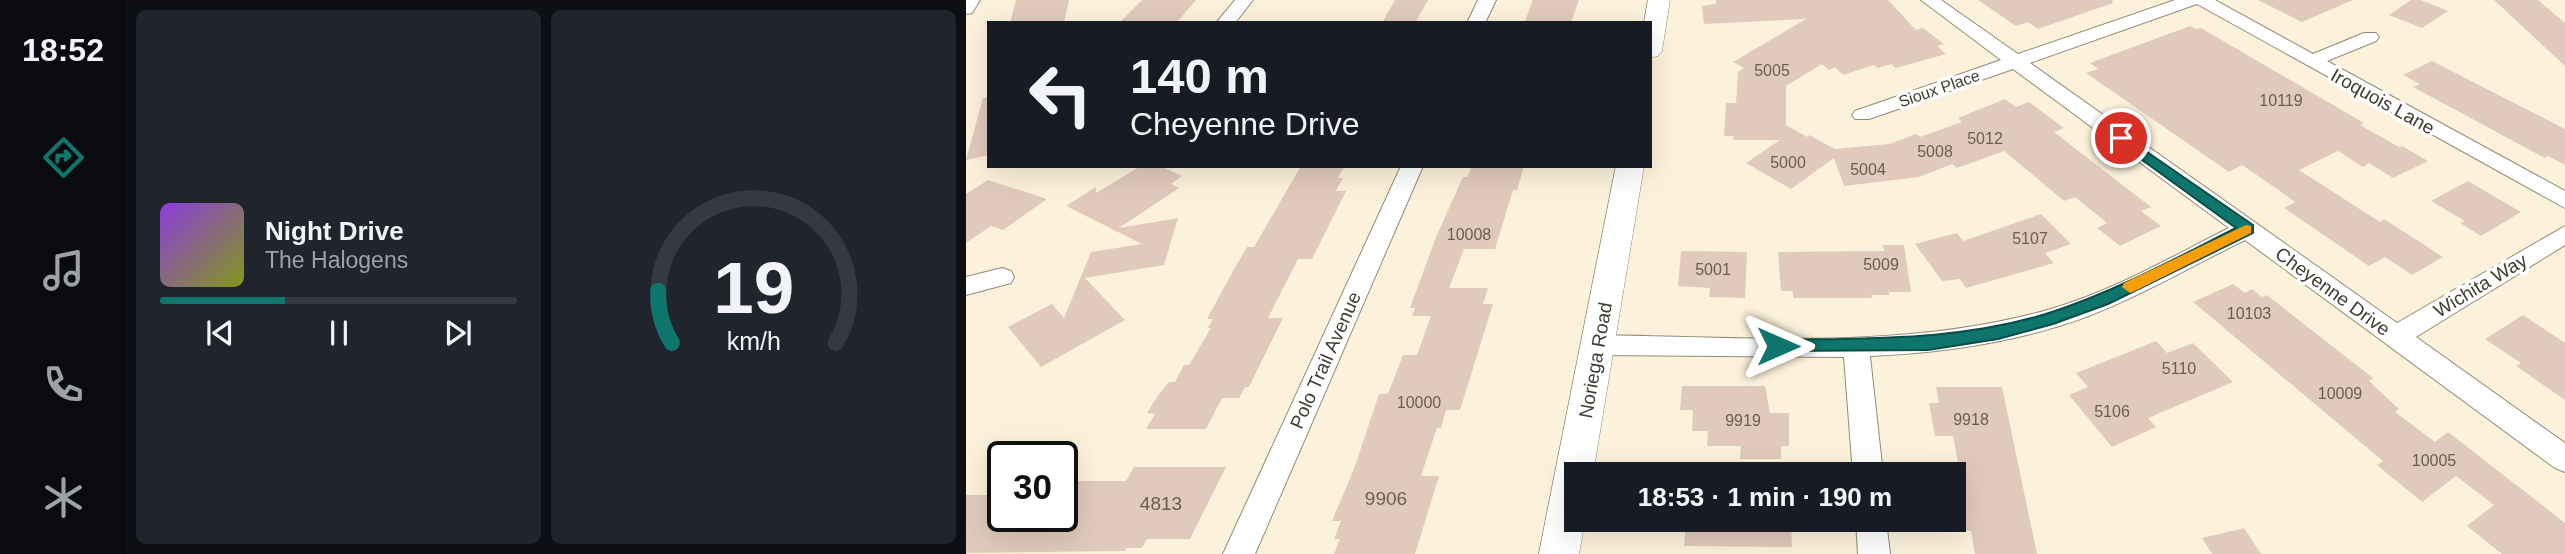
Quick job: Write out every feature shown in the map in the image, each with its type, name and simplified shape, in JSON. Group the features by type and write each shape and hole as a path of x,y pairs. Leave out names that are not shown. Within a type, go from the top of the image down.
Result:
{"street":[{"path":"966,9 971,0"},
{"path":"1228,21 1244,0"},
{"path":"1477,21 1486,0"},
{"path":"1652,41 1660,0"},
{"name":"Cheyenne Drive","path":"1930,0 2565,459"},
{"name":"Sioux Place","path":"1862,115 2192,0"},
{"name":"Iroquois Lane","path":"2202,0 2565,201"},
{"path":"2312,61 2370,37"},
{"name":"Polo Trail Avenue","path":"1239,554 1411,168"},
{"name":"Noriega Road","path":"1559,554 1630,168"},
{"path":"1597,345 1856,347 1928,343 1998,332 2053,318 2103,300 2247,229"},
{"name":"Wichita Way","path":"2396,336 2565,234"},
{"path":"966,286 1002,276"},
{"path":"1856,347 1867,462"},
{"path":"1872,532 1874,554"}],"building":[{"path":"1016,0 1069,0 1064,21 1011,21"},
{"path":"1142,0 1196,0 1178,21 1121,21"},
{"path":"1395,0 1428,0 1416,21 1383,21"},
{"path":"1533,0 1579,0 1571,21 1525,21"},
{"path":"1716,0 1888,0 1916,30 1923,28 1944,44 1937,46 1946,54 1896,68 1891,64 1878,68 1874,65 1843,75 1835,67 1829,70 1822,64 1786,86 1786,125 1807,137 1809,135 1835,149 1889,144 1916,134 1920,137 1962,122 1958,118 2005,99 2016,107 2029,102 2064,128 2054,132 2151,207 2141,211 2161,226 2120,246 2097,228 2107,223 2075,197 2064,201 2004,151 1957,168 1952,164 1919,177 1844,186 1834,158 1791,189 1746,163 1780,140 1733,140 1734,136 1724,136 1726,103 1736,103 1738,72 1744,68 1733,62 1806,19 1704,24 1702,6 1716,4"},
{"path":"1978,0 2112,0 2113,3 2038,29 2028,22 2016,26"},
{"path":"2258,0 2353,0 2302,22"},
{"path":"2411,0 2421,0 2448,11 2422,28 2389,15"},
{"path":"2494,0 2538,0 2565,23 2565,66"},
{"path":"2190,26 2201,28 2364,123 2360,125 2428,161 2393,178 2369,163 2363,167 2338,151 2299,170 2380,222 2384,219 2443,257 2412,275 2385,257 2369,266 2284,208 2295,202 2242,165 2229,172 2086,73 2098,69 2090,63"},
{"path":"2432,61 2565,129 2565,165 2548,156 2545,158 2413,87 2420,84 2403,75"},
{"path":"983,98 987,98 987,155 966,160"},
{"path":"1138,168 1164,168 1182,176 1171,184 1179,188 1119,228 1178,218 1164,265 1085,278 1125,320 1041,367 1008,327 1052,304 1064,318 1091,252 1142,244 1066,206 1096,187 1096,193"},
{"path":"1300,168 1344,168 1338,178 1343,178 1336,191 1346,191 1312,259 1298,259 1268,318 1283,318 1249,387 1245,387 1239,398 1222,398 1206,429 1146,429 1155,414 1147,413 1169,382 1175,382 1184,365 1189,365 1211,328 1208,328 1213,319 1207,319 1233,271 1247,247 1254,247"},
{"path":"1471,168 1523,168 1517,190 1513,190 1495,249 1464,249 1449,288 1488,288 1483,304 1493,304 1460,410 1446,410 1421,476 1439,476 1415,554 1334,554 1340,539 1334,539 1341,521 1332,521 1354,469 1379,394 1388,394 1403,355 1417,355 1431,316 1412,316 1415,308 1410,308 1436,237 1463,177 1467,177"},
{"path":"988,180 1047,199 1003,230 991,226 966,243 966,194"},
{"path":"2468,181 2521,212 2481,236 2460,223 2465,221 2431,201"},
{"path":"2041,214 2071,244 2045,253 2054,263 1966,288 1960,279 1942,281 1915,244 1957,233 1963,241"},
{"path":"1883,245 1904,245 1911,292 1889,292 1889,295 1871,295 1872,298 1793,298 1793,291 1781,291 1778,252 1884,251"},
{"path":"1681,251 1747,252 1745,298 1709,297 1710,288 1678,286"},
{"path":"2233,284 2245,293 2252,289 2262,297 2267,295 2373,378 2369,381 2399,409 2395,412 2435,442 2448,432 2565,523 2565,554 2502,554 2467,526 2494,505 2456,476 2422,502 2377,465 2383,461 2193,302"},
{"path":"2523,315 2565,343 2565,400 2516,366 2521,363 2485,339"},
{"path":"2156,341 2167,353 2193,343 2233,382 2148,418 2156,427 2112,447 2069,395 2088,387 2076,373"},
{"path":"1682,386 1765,386 1770,413 1789,413 1789,446 1781,446 1781,459 1740,459 1741,446 1707,446 1708,431 1692,431 1693,410 1680,410"},
{"path":"1936,387 2002,387 2037,554 1975,554 1971,531 1966,531 1966,462 1958,462 1953,436 1935,436 1929,403 1939,403"},
{"path":"1134,467 1226,467 1190,539 1147,539 1142,548 1127,548 1125,551 966,553 966,495 987,495 987,532 1078,532 1078,481 1126,481"},
{"path":"2244,528 2261,554 2212,554 2202,538"},
{"path":"1685,532 1791,532 1792,547 1684,546"}],"slow traffic":[{"path":"2130,287 2246,230"}],"route":[{"path":"1778,346 1856,347 1928,343 1998,332 2053,318 2103,300 2247,229 2121,138"}]}
